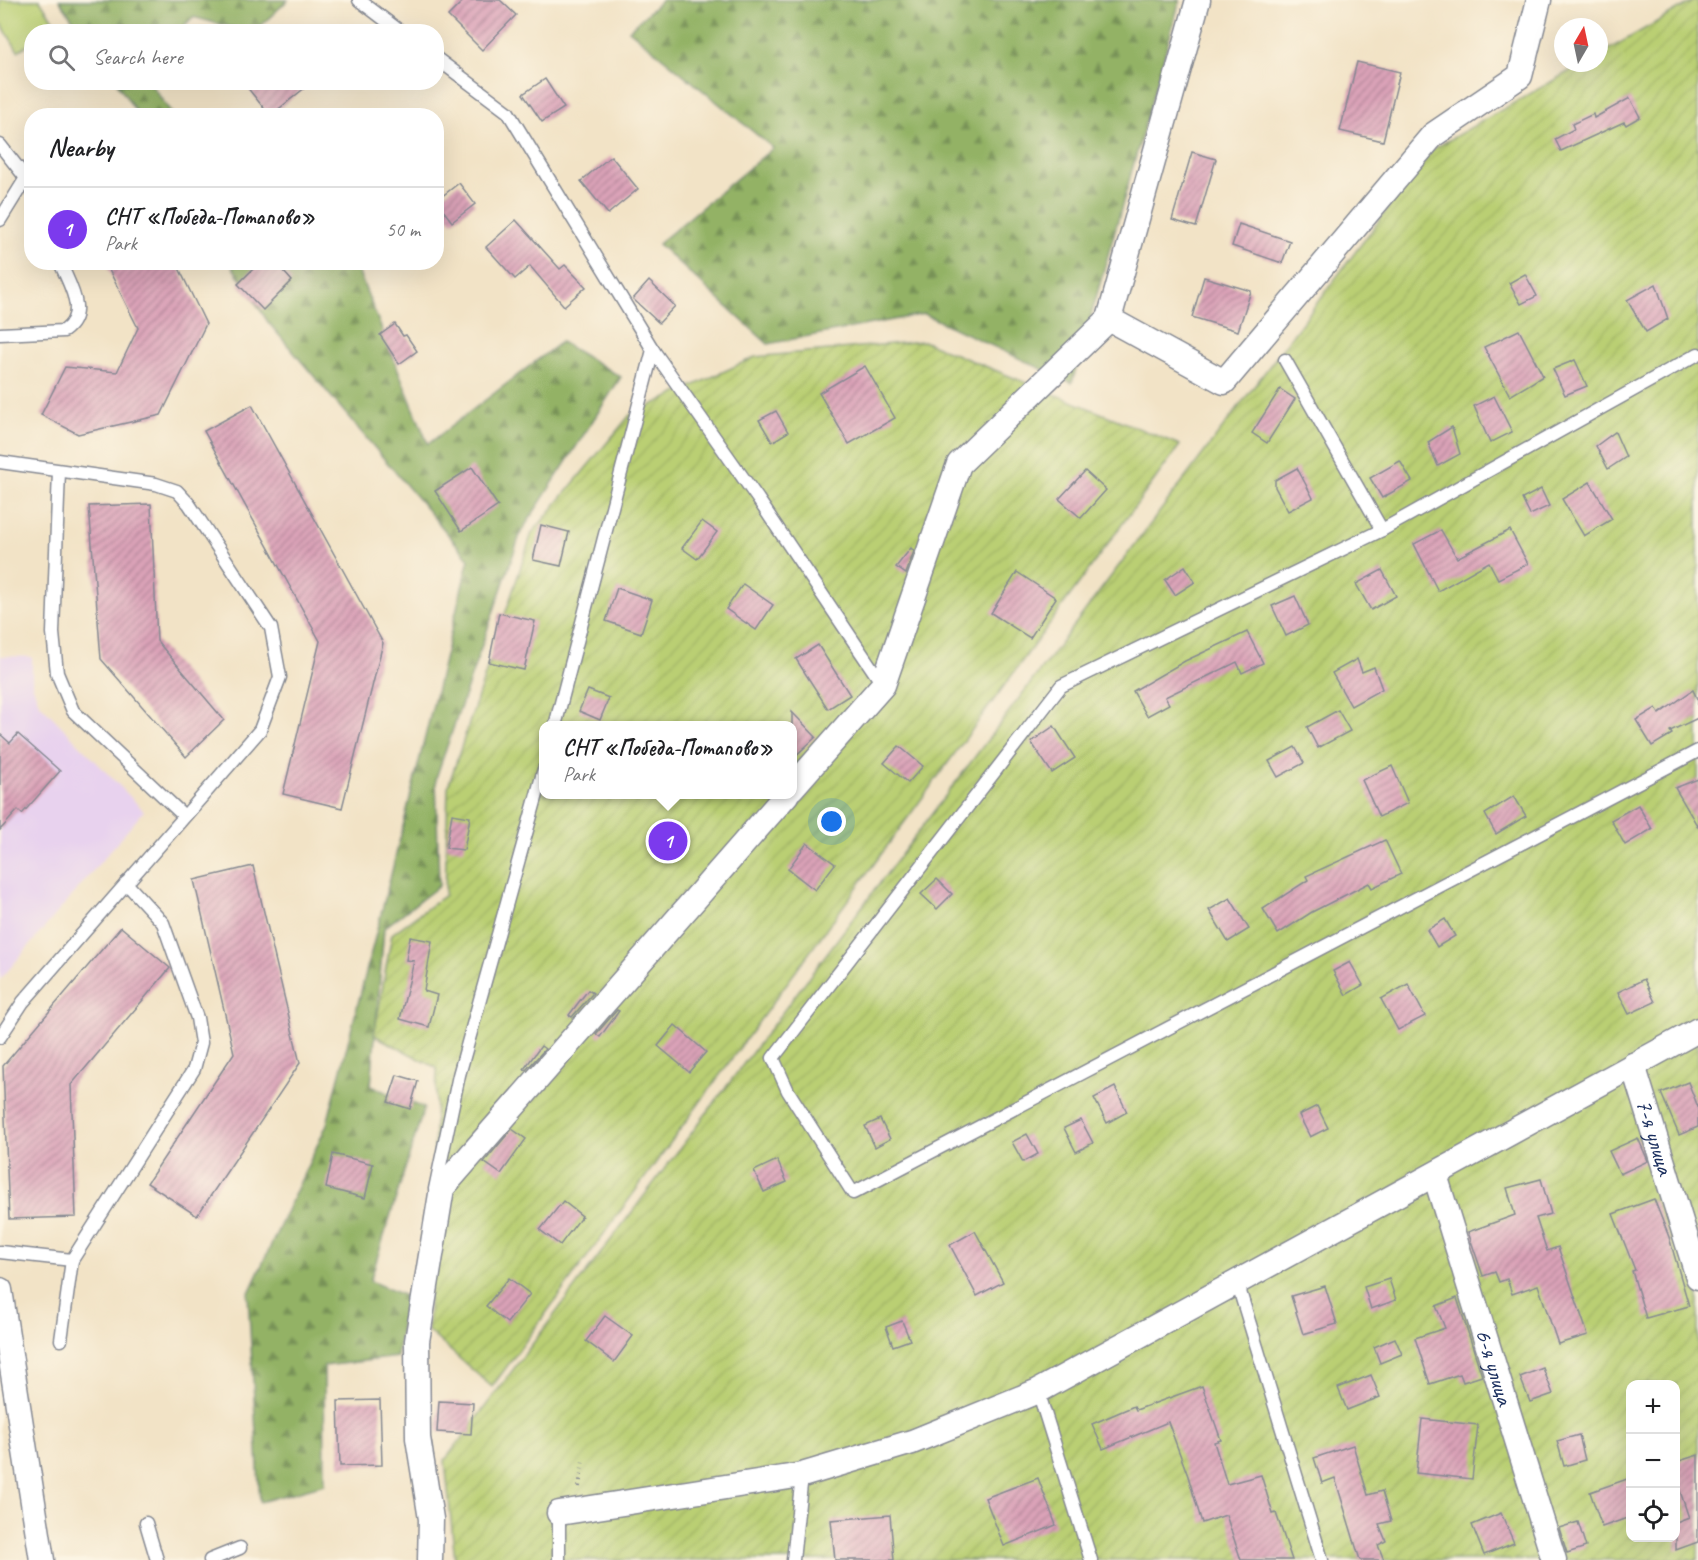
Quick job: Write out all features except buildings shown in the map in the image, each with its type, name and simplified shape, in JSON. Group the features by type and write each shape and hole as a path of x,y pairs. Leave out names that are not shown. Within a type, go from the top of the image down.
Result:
{"street":[{"path":"797,782 883,686 959,465 1109,319 1198,0"},
{"path":"1109,319 1224,382 1433,135 1520,76 1539,0"},
{"path":"430,1560 431,1519 418,1438 417,1341 442,1188 783,799"},
{"path":"559,1513 802,1475 912,1442 1038,1391 1698,1030"},
{"name":"7-я улица","path":"1633,1065 1698,1277"},
{"name":"6-я улица","path":"1436,1175 1554,1560"},
{"path":"0,1290 42,1560"}],"lane":[{"path":"359,0 390,24"},
{"path":"444,64 508,112 653,350 758,499 883,686"},
{"path":"0,145 24,175"},
{"path":"0,220 24,181"},
{"path":"0,334 64,331 72,326 77,314 76,301 63,270"},
{"path":"556,721 653,350"},
{"path":"1698,354 1382,530 1061,686 773,1058 788,1091 853,1193 1698,751"},
{"path":"1285,360 1382,530"},
{"path":"0,462 156,484 177,491 189,504 271,628 280,677 260,730 23,1002 0,1037"},
{"path":"58,471 53,633 57,673 73,711 184,816"},
{"path":"417,1341 418,1272 459,1075 539,784"},
{"path":"60,1340 72,1260 194,1069 201,1043 197,1018 163,923 126,883"},
{"path":"0,1252 72,1260"},
{"path":"1237,1282 1322,1560"},
{"path":"1038,1391 1091,1560"},
{"path":"793,1560 802,1475"},
{"path":"559,1513 559,1560"},
{"path":"146,1523 157,1560"},
{"path":"210,1560 240,1548"}],"shaded area":[{"path":"0,656 32,657 32,684 39,703 144,811 0,980"}],"green space":[{"path":"0,0 40,0 56,24 24,24 24,47 18,51 0,22"},
{"path":"59,0 288,0 262,24 219,24 193,17 186,24 76,24"},
{"path":"662,0 1180,0 1072,383 924,314 768,344 658,244 773,148 629,30"},
{"path":"1698,0 1698,1560 455,1560 445,1460 1433,149 1568,72 1608,72 1608,50"},
{"path":"122,90 155,90 168,108 133,108"},
{"path":"235,270 358,270 428,444 561,342 621,377 521,532 436,778 439,886 384,928 371,1086 424,1108 370,1281 405,1296 397,1357 324,1366 325,1484 260,1502 248,1295 327,1124 469,559 268,322"},
{"path":"923,341 1180,445 492,1387 428,1331 437,1068 374,1035 392,934 445,895 448,787 532,533 630,415 755,357"}],"place":[{"name":"СНТ «Победа-Потапово»","path":"668,841"}]}
